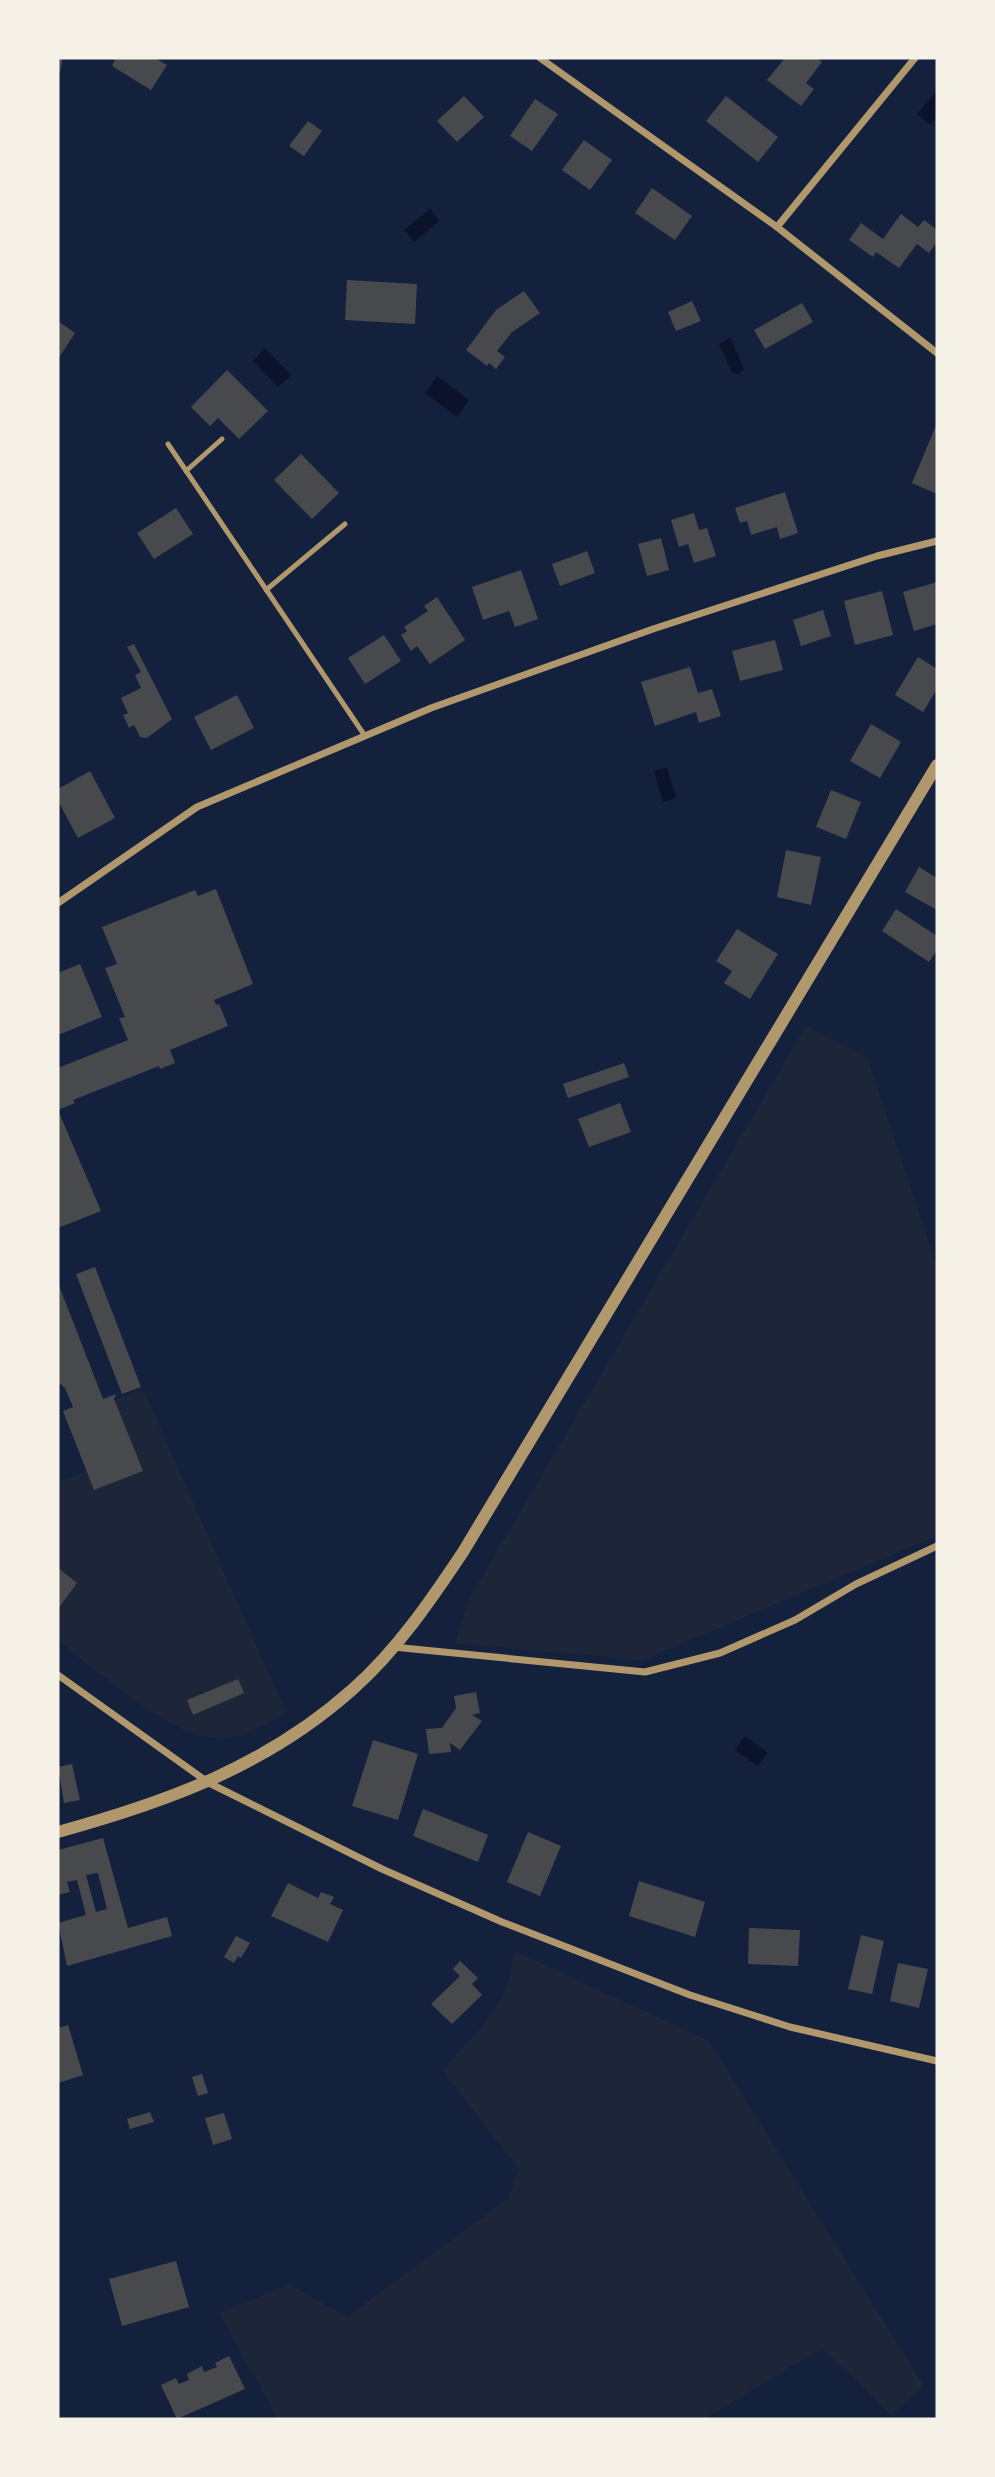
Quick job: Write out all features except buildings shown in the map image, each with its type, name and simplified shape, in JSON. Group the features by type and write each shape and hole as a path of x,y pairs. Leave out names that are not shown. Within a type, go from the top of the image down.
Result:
{"street":[{"path":"540,58 777,228 937,354"},
{"path":"777,228 915,58"},
{"path":"58,904 197,807 430,708 653,629 877,556 937,541"},
{"path":"58,1832 130,1812 209,1783 282,1742 353,1689 393,1647 463,1552 937,765"},
{"path":"393,1647 645,1672 720,1653 795,1620 856,1584 937,1546"},
{"path":"58,1675 209,1783 442,1895 690,1995 790,2027 937,2062"}],"lane":[{"path":"186,471 222,439"},
{"path":"168,444 365,736"},
{"path":"266,590 345,524"}],"shaded area":[{"path":"937,90 937,117 930,125 917,114"},
{"path":"430,209 439,221 414,242 404,230"},
{"path":"730,337 744,368 739,375 732,372 719,344"},
{"path":"265,348 291,375 278,387 253,361"},
{"path":"437,376 469,400 457,417 425,393"},
{"path":"667,768 676,798 663,802 654,771"},
{"path":"806,1026 867,1057 937,1267 937,1536 643,1660 455,1643 469,1599"},
{"path":"143,1389 286,1712 244,1734 226,1738 208,1737 174,1725 135,1700 58,1641 58,1482 87,1471 112,1401"},
{"path":"745,1736 768,1753 757,1766 735,1750"},
{"path":"515,1951 709,2041 924,2386 891,2415 822,2348 704,2419 278,2419 219,2313 289,2284 347,2317 508,2198 519,2169 442,2070 483,2026 506,1990"}]}
